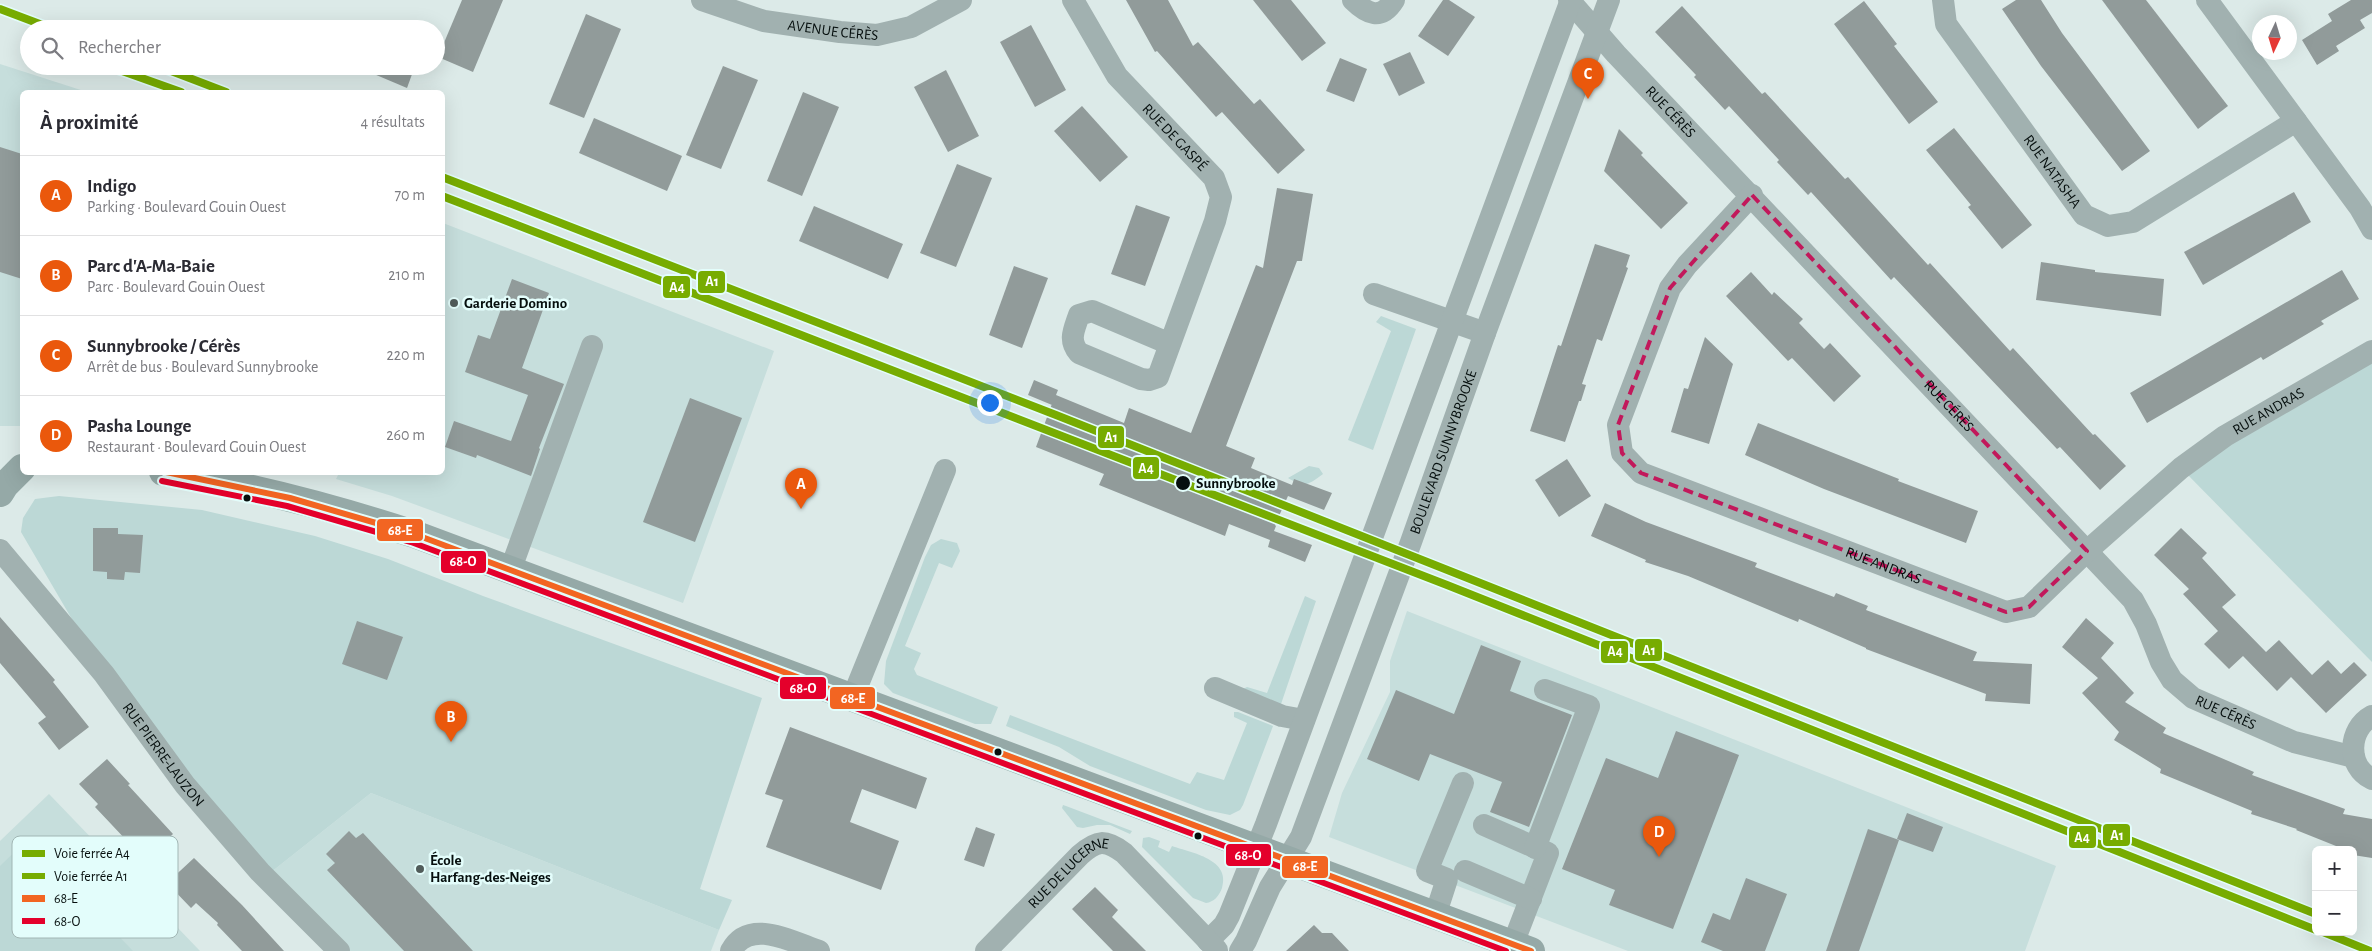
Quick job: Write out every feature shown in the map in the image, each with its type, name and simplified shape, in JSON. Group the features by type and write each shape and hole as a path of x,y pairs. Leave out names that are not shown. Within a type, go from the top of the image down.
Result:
{"main road":[{"path":"0,459 20,460"},
{"path":"0,493 20,470"},
{"path":"199,475 247,479 366,518 1522,948"}],"street":[{"name":"AVENUE CÉRÈS","path":"702,0 764,21 840,32 877,35 911,27 961,0"},
{"name":"RUE DE GASPÉ","path":"1073,0 1117,76 1214,178 1222,197 1170,344"},
{"path":"1353,0 1364,11 1377,14 1389,8 1394,0"},
{"path":"1213,946 1229,916 1256,849 1570,0"},
{"name":"RUE CÉRÈS","path":"1570,0 1616,54 1752,195 2133,600 2146,624 2161,662 2172,680 2193,698 2294,742 2354,757"},
{"name":"BOULEVARD SUNNYBROOKE","path":"1240,951 1246,942 1270,887 1301,837 1609,0"},
{"name":"RUE NATASHA","path":"1942,0 1946,24 2078,207 2084,215 2108,226 2133,222 2296,121"},
{"path":"2207,0 2360,208 2372,229"},
{"name":"RUE ANDRAS","path":"1752,195 1687,265 1670,288 1618,425 1622,452 1641,473 2006,612 2029,607 2087,551 2181,468 2217,442 2372,351"},
{"path":"1374,294 1485,333"},
{"path":"510,571 592,346"},
{"path":"852,699 945,470"},
{"name":"RUE PIERRE-LAUZON","path":"0,550 104,674 185,786 260,872 339,951"},
{"path":"1215,688 1282,716 1304,720"},
{"path":"1535,848 1589,706 1545,690"},
{"path":"2372,716 2361,724 2355,734 2352,746 2359,768 2372,779"},
{"path":"1435,916 1448,879 1427,871 1463,783"},
{"path":"1484,825 1548,853 1531,899 1522,948"},
{"name":"RUE DE LUCERNE","path":"986,951 1080,854 1090,845 1096,843 1109,844 1124,854 1213,946"},
{"path":"1465,871 1531,899"},
{"path":"738,944 760,933 769,934 820,951"}],"highlighted area":[{"path":"1752,195 2087,551 2029,607 2006,612 1641,473 1622,453 1618,425 1670,288"}],"shaded area":[{"path":"0,64 20,70 20,75 34,75 81,90 20,90 20,426 0,426"},
{"path":"445,224 774,351 683,603 392,496 336,479 338,475 445,475"},
{"path":"1381,316 1416,329 1373,450 1348,440 1391,331 1376,322"},
{"path":"2372,351 2372,662 2181,468"},
{"path":"1309,466 1319,468 1323,474 1306,484 1288,478"},
{"path":"59,496 202,510 315,536 388,559 483,596 762,698 700,889 732,900 719,930 371,793 265,877 104,674 21,532 23,518 35,499"},
{"path":"941,539 957,543 960,551 952,568 939,563 905,646 921,653 914,669 917,675 998,707 991,724 975,724 893,693 884,684 886,661 925,557 931,545"},
{"path":"1305,596 1316,601 1280,707 1243,689 1247,687 1267,693"},
{"path":"1407,611 2056,866 2025,951 1628,951 1329,837 1342,793 1390,692 1390,661"},
{"path":"1234,712 1273,726 1243,805 1240,810 1230,815 1206,810 1090,766 1059,747 1006,726 1010,715 1190,784 1197,772 1224,780 1247,723 1234,717"},
{"name":"École Harfang-des-Neiges","path":"371,793 719,930 711,951 345,951 265,877"},
{"path":"49,794 89,836 12,836 12,938 178,938 178,928 200,951 0,951 0,841"},
{"path":"1063,805 1132,831 1130,834 1110,825 1077,827 1062,808"},
{"path":"1149,837 1160,841 1158,847 1169,852 1172,846 1199,855 1215,864 1221,870 1223,878 1222,888 1216,898 1206,903 1193,898 1142,847 1143,838"},
{"path":"12,854 12,938 120,938 133,951 0,951 0,866"}],"building":[{"path":"462,0 503,0 473,72 445,60 445,40"},
{"path":"1126,0 1168,0 1193,46 1198,42 1254,104 1260,99 1305,150 1278,174 1222,112 1216,117 1157,51 1155,52"},
{"path":"1253,0 1291,0 1326,43 1302,61"},
{"path":"1443,0 1449,0 1475,17 1448,56 1418,36"},
{"path":"2016,0 2041,0 2062,33 2150,151 2122,171 2041,66 2002,9"},
{"path":"2102,0 2146,0 2228,106 2198,129"},
{"path":"2351,0 2372,0 2372,13 2360,20 2365,28 2336,46 2339,51 2317,65 2302,40 2332,21 2328,14"},
{"path":"1864,1 1897,44 1894,46 1938,102 1909,124 1834,24"},
{"path":"1682,6 1762,94 1765,92 1845,179 1848,177 1928,265 1930,263 2010,351 2013,348 2093,435 2095,434 2126,466 2100,490 2060,447 2057,449 1894,277 1891,280 1811,192 1808,195 1777,162 1779,160 1729,106 1725,110 1694,77 1696,75 1655,32"},
{"path":"586,14 621,29 584,118 549,104"},
{"path":"1031,25 1066,90 1035,107 1000,42"},
{"path":"1410,52 1425,83 1399,96 1383,64"},
{"path":"1340,58 1367,69 1354,102 1326,91"},
{"path":"723,66 758,80 721,169 686,155"},
{"path":"946,70 979,136 948,152 914,87"},
{"path":"376,75 412,75 407,88"},
{"path":"803,92 839,107 802,196 767,181"},
{"path":"1082,106 1128,157 1100,182 1054,131"},
{"path":"594,118 682,156 667,191 579,153"},
{"path":"1954,128 2032,225 2002,249 1968,207 1971,205 1926,150"},
{"path":"1619,129 1643,153 1641,155 1688,203 1661,229 1604,171"},
{"path":"0,147 20,153 20,278 0,272"},
{"path":"957,164 992,178 956,267 920,253"},
{"path":"1277,188 1313,194 1302,261 1297,261 1226,446 1255,458 1251,468 1292,485 1294,479 1332,493 1324,510 1288,496 1275,525 1274,531 1312,545 1305,562 1268,547 1270,540 1229,524 1225,536 1099,485 1104,474 1036,447 1052,405 1028,395 1034,380 1058,390 1056,395 1124,423 1129,408 1191,433 1256,265 1263,268"},
{"path":"2294,192 2311,222 2203,285 2184,252"},
{"path":"1136,205 1170,217 1145,286 1111,274"},
{"path":"814,206 903,244 888,279 799,241"},
{"path":"1595,244 1630,255 1626,267 1628,268 1602,341 1597,339 1582,384 1586,385 1565,442 1530,431 1558,345 1561,346"},
{"path":"2041,262 2095,270 2095,272 2164,279 2161,316 2036,300"},
{"path":"1014,266 1048,278 1022,348 989,335"},
{"path":"2342,270 2359,299 2321,321 2324,324 2263,360 2261,357 2147,423 2130,393"},
{"path":"1751,272 1772,295 1774,292 1803,319 1799,323 1824,349 1830,343 1861,376 1834,402 1792,358 1788,361 1726,296"},
{"path":"512,279 549,293 522,368 564,384 539,448 531,476 477,455 476,458 445,447 454,421 511,441 528,395 465,372 478,335 490,339"},
{"path":"1705,337 1733,364 1709,444 1671,432 1684,388 1688,389"},
{"path":"690,398 742,418 695,542 643,522"},
{"path":"1758,423 1899,479 1898,481 1978,511 1966,543 1824,489 1745,455"},
{"path":"1567,459 1591,496 1559,517 1535,480"},
{"path":"1605,503 1646,522 1757,563 1755,567 1834,597 1836,593 1868,606 1866,610 1977,652 1973,661 2032,664 2030,704 1985,701 1986,694 1866,649 1799,619 1798,622 1688,576 1645,562 1646,560 1591,536"},
{"path":"93,528 118,528 118,534 143,535 140,573 125,572 124,580 107,579 107,572 93,571"},
{"path":"2181,528 2207,553 2202,558 2236,595 2222,607 2266,652 2279,640 2312,675 2328,660 2341,674 2354,662 2367,675 2326,713 2291,677 2277,691 2243,656 2229,669 2204,644 2218,631 2183,594 2189,589 2154,555"},
{"path":"0,617 55,680 53,682 89,727 59,750 38,723 46,717 0,663"},
{"path":"2086,618 2114,643 2101,658 2134,693 2125,702 2166,728 2163,733 2254,772 2252,775 2345,809 2343,814 2372,819 2372,858 2357,856 2357,846 2336,846 2297,829 2251,814 2252,811 2160,773 2161,769 2114,740 2119,732 2082,693 2098,678 2062,647"},
{"path":"357,621 403,637 387,680 342,664"},
{"path":"1481,645 1521,661 1510,691 1572,715 1529,827 1490,812 1502,782 1430,754 1419,781 1367,759 1396,690 1454,714"},
{"path":"790,727 927,778 916,809 862,789 850,822 899,841 881,890 766,847 783,800 765,794"},
{"path":"1676,731 1739,755 1673,929 1609,905 1615,890 1562,869 1606,758 1658,778"},
{"path":"107,759 173,834 171,836 122,836 95,807 98,804 79,784"},
{"path":"1907,813 1943,827 1933,852 1897,839"},
{"path":"976,827 995,834 984,867 964,860"},
{"path":"1868,829 1899,840 1859,951 1826,951"},
{"path":"349,831 356,838 363,833 473,951 404,951 327,870 335,863 326,854"},
{"path":"194,858 242,905 284,951 242,951 217,925 218,923 196,903 191,908 178,894 178,873"},
{"path":"1746,878 1787,894 1765,951 1723,951 1701,942 1713,913 1730,920"},
{"path":"1095,887 1118,910 1112,917 1146,951 1113,951 1072,909"},
{"path":"1314,925 1322,933 1332,933 1349,951 1286,951"}],"rail line":[{"name":"A1","path":"0,9 29,20"},
{"name":"A4","path":"133,75 175,90"},
{"name":"A1","path":"182,75 221,90"},
{"name":"A1","path":"445,178 1056,415 2312,912"},
{"name":"A4","path":"445,197 1447,585 2312,928"},
{"name":"A4","path":"2333,936 2370,951"}],"transit line":[{"name":"68-E","path":"180,475 290,498 414,534 1531,951"},
{"name":"68-O","path":"162,481 287,506 411,542 1506,951"}],"place":[{"name":"Sunnybrooke / Cérès","path":"1588,99"},
{"name":"Garderie Domino","path":"454,303"},
{"name":"Sunnybrooke","path":"1183,483"},
{"name":"Indigo","path":"801,509"},
{"name":"Parc d'A-Ma-Baie","path":"451,742"},
{"name":"Pasha Lounge","path":"1659,857"},
{"name":"École Harfang-des-Neiges","path":"420,869"}]}
